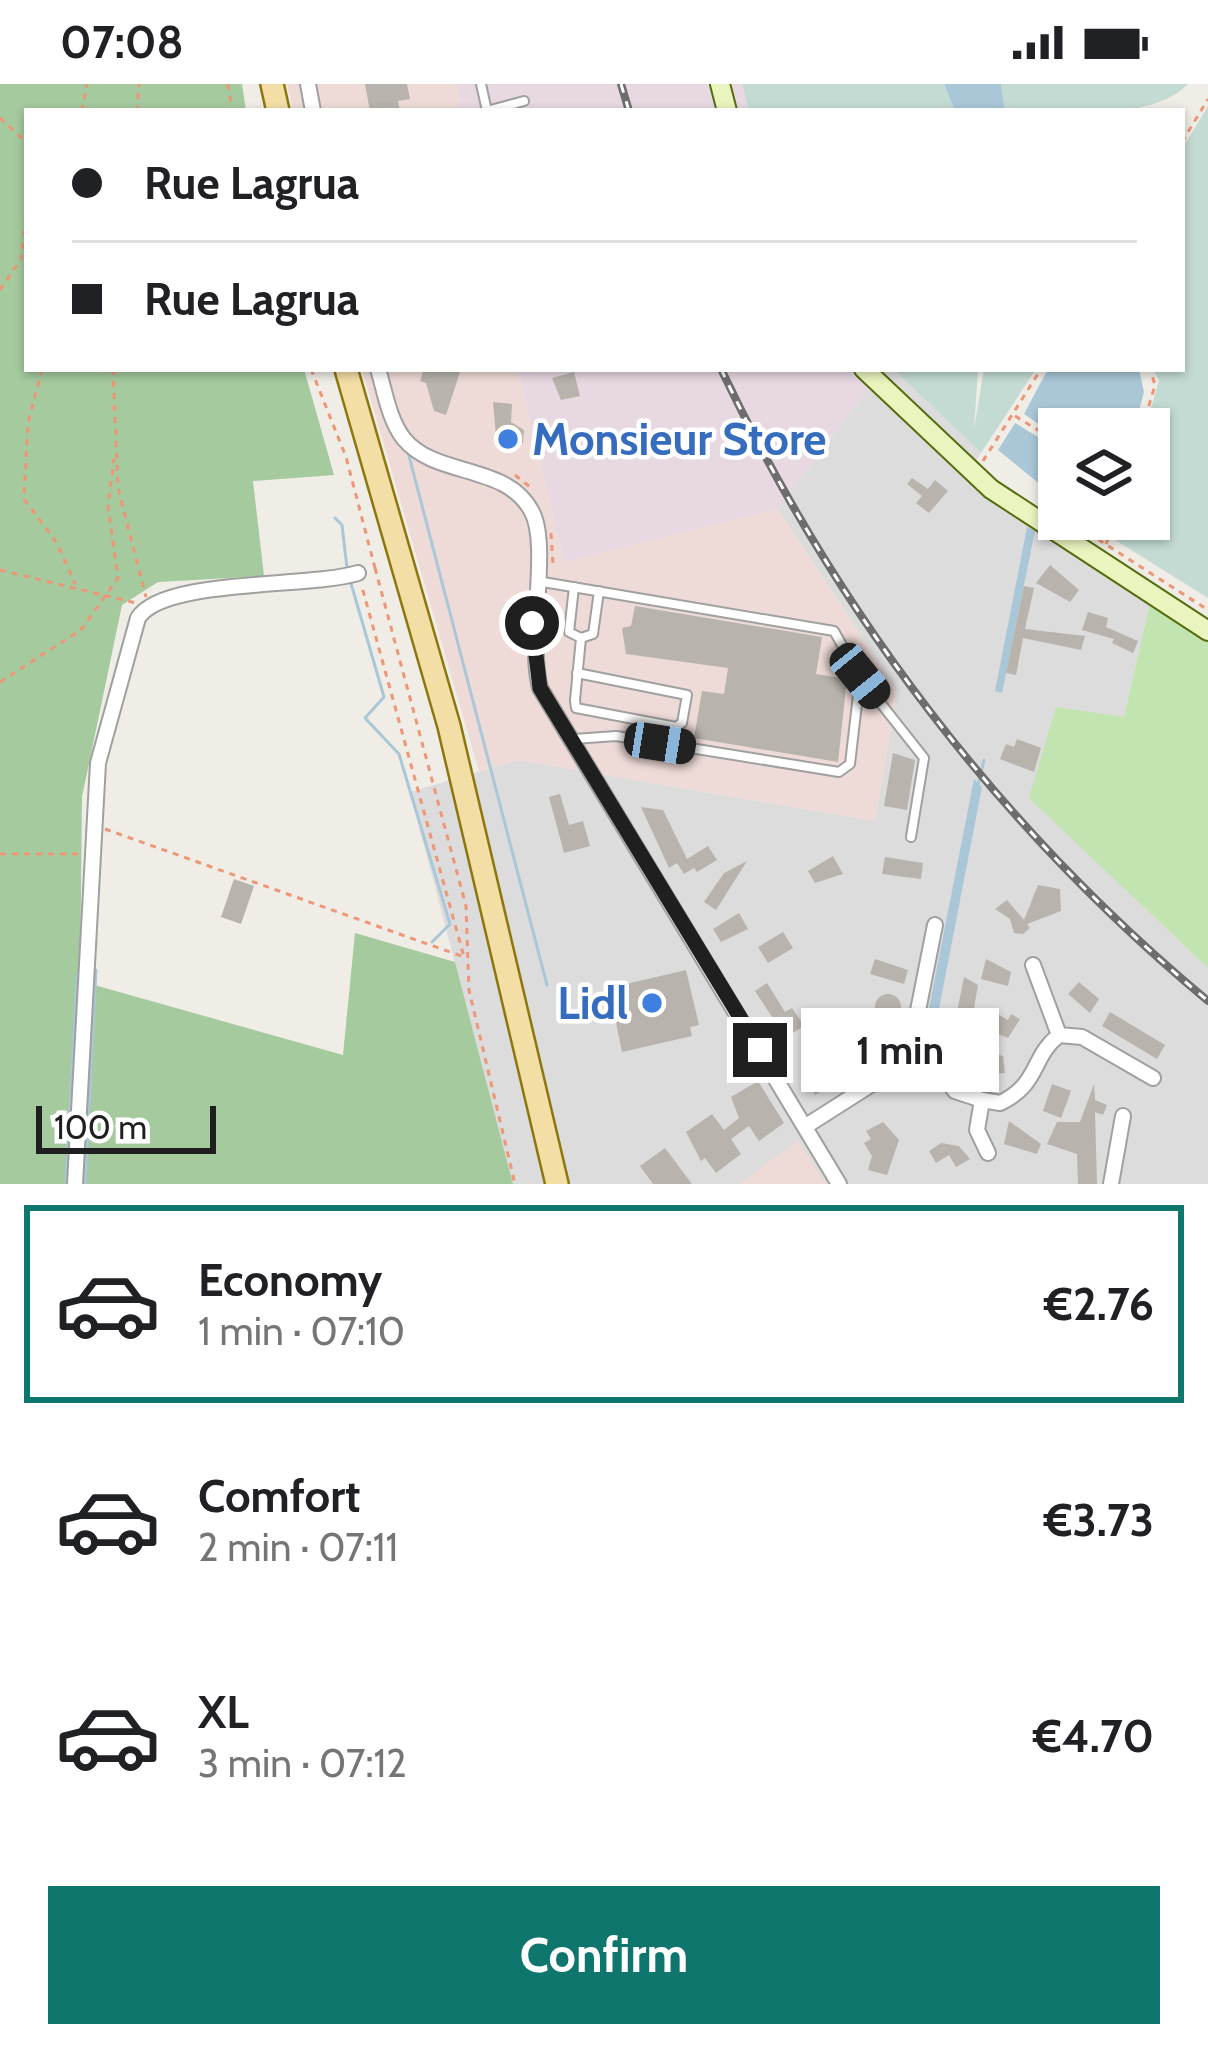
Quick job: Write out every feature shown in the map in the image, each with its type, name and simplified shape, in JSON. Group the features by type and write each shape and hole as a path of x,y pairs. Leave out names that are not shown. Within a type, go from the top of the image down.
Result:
{"main road":[{"path":"347,372 449,726 538,1088 554,1184"},
{"path":"866,372 991,489 1208,631"}],"street":[{"path":"379,372 391,416 415,449 497,481 532,511 538,532 531,647 540,688 839,1184"},
{"path":"75,1184 98,763 138,618 148,607 194,594 358,573"},
{"path":"908,1060 935,925"},
{"path":"1033,965 1059,1035"},
{"path":"806,1126 908,1060 931,1062 955,1091 1000,1103 1026,1087 1047,1044 1059,1035 1082,1036 1153,1078"},
{"path":"982,1100 976,1130 988,1153"},
{"path":"1111,1184 1124,1116"}],"lane":[{"path":"498,108 524,101"},
{"path":"535,581 829,628 924,758 911,837"},
{"path":"574,586 569,632 580,638 593,634 600,591"},
{"path":"578,674 687,695 682,723 676,727 577,708 575,700 580,638"},
{"path":"570,740 616,736 839,772 850,764 860,676"},
{"path":"551,707 575,700"}],"path":[{"path":"1185,137 1208,99"},
{"path":"0,118 24,139"},
{"path":"0,290 24,260"},
{"path":"40,372 28,423 24,499 57,543 76,586"},
{"path":"113,372 118,488 148,607"},
{"path":"312,372 346,457 466,906 471,1004 515,1184"},
{"path":"1029,372 1036,378"},
{"path":"982,463 1040,372"},
{"path":"1148,408 1155,385 1151,372"},
{"path":"1014,415 1038,430"},
{"path":"0,682 81,630 118,578 108,506 115,452"},
{"path":"506,472 524,478 536,495"},
{"path":"550,529 552,583"},
{"path":"1100,540 1208,610"},
{"path":"1106,544 1108,540"},
{"path":"94,825 464,957 358,573 375,568"},
{"path":"0,570 148,607"},
{"path":"0,854 93,855"}],"shaded area":[{"path":"287,84 456,84 461,108 292,108"},
{"path":"456,84 742,84 748,108 461,108"},
{"path":"742,84 944,84 954,108 748,108"},
{"path":"944,84 1001,84 1005,108 954,108"},
{"path":"1001,84 1188,84 1172,96 1137,108 1005,108"},
{"path":"1208,106 1208,598 1115,540 1170,540 1170,408 1151,408 1159,380 1155,372 1185,372 1185,144"},
{"path":"363,372 519,372 564,562 778,509 897,692 875,821 518,760 479,771"},
{"path":"519,372 881,372 778,509 564,562"},
{"path":"881,372 896,372 981,453 965,478 1038,528 1038,540 1056,540 1150,604 1124,718 1029,797 1208,968 1208,1184 513,1184 410,792 518,760 875,821 897,692 778,509"},
{"path":"896,372 978,372 974,429 984,372 1034,372 981,453"},
{"path":"1046,372 1140,372 1144,392 1140,408 1038,408 1038,424 1024,414"},
{"path":"1015,423 1038,437 1038,483 998,450"},
{"path":"1027,527 1035,531 1002,693 995,691"},
{"path":"974,779 982,787 933,1040 923,1039"},
{"path":"798,1141 826,1184 739,1184"}],"green space":[{"path":"0,84 242,84 246,108 24,108 24,372 305,372 334,475 253,481 264,576 158,582 122,605 82,797 80,981 343,1055 355,933 455,962 513,1184 0,1184"},
{"path":"1150,604 1208,642 1208,968 1029,798 1056,707 1124,717"}],"building":[{"path":"365,84 407,84 410,99 398,101 399,108 369,108"},
{"path":"423,372 460,372 446,415 434,411 426,383 420,381"},
{"path":"574,372 580,396 561,400 552,378"},
{"path":"493,402 512,404 511,422 524,430 523,443 516,443 515,448 497,447"},
{"path":"912,478 928,489 935,480 948,491 929,513 916,503 922,496 907,484"},
{"path":"1050,565 1079,590 1070,602 1036,583"},
{"path":"1024,586 1034,588 1025,629 1085,636 1081,650 1023,638 1016,675 1006,673"},
{"path":"635,606 822,637 816,674 847,679 838,762 694,738 702,691 724,694 728,668 626,654 622,628 631,626"},
{"path":"1088,612 1108,618 1106,627 1138,641 1133,653 1112,643 1114,639 1082,630"},
{"path":"1017,739 1041,748 1034,772 1000,759 1006,744 1014,747"},
{"path":"893,753 915,760 907,810 884,806"},
{"path":"560,794 569,825 583,821 590,846 564,853 549,797"},
{"path":"641,807 663,810 687,859 708,846 717,860 697,872 694,868 684,874 677,863 669,868"},
{"path":"833,856 843,874 815,883 808,871"},
{"path":"885,857 923,863 921,879 882,874"},
{"path":"747,861 716,910 704,902 724,873"},
{"path":"234,879 254,886 241,924 221,917"},
{"path":"1038,885 1060,889 1061,911 1027,924 1030,928 1023,934 1014,933 1010,919 995,909 1007,900 1024,920"},
{"path":"739,913 748,929 721,942 713,929"},
{"path":"783,932 793,948 768,963 758,947"},
{"path":"875,959 908,970 904,984 870,974"},
{"path":"986,959 1011,972 1008,986 981,979"},
{"path":"686,970 699,1025 690,1027 692,1036 622,1052 609,988"},
{"path":"964,977 978,985 971,1025 955,1022"},
{"path":"1079,982 1099,999 1090,1013 1068,994"},
{"path":"767,983 785,1012 792,1008 804,1026 791,1034 786,1025 780,1029 755,991"},
{"path":"888,994 901,1007 888,1020 875,1007"},
{"path":"994,1012 1008,1020 1011,1014 1020,1019 1008,1038 984,1028"},
{"path":"1110,1012 1165,1045 1157,1059 1102,1026"},
{"path":"829,1027 849,1059 868,1047 877,1060 815,1095 809,1085 841,1066 832,1051 821,1057 809,1046"},
{"path":"966,1056 1003,1056 1005,1073 968,1076"},
{"path":"758,1081 784,1123 759,1141 749,1126 731,1139 741,1154 716,1173 705,1158 701,1161 686,1132 712,1114 724,1130 739,1118 731,1097"},
{"path":"1052,1084 1071,1091 1061,1118 1043,1111"},
{"path":"1094,1084 1095,1100 1107,1105 1103,1115 1095,1112 1097,1184 1078,1184 1077,1154 1047,1144 1057,1122 1080,1122"},
{"path":"1009,1121 1041,1144 1037,1154 1004,1144"},
{"path":"883,1122 899,1140 887,1175 868,1170 872,1156 864,1143 871,1139 866,1131"},
{"path":"941,1143 959,1146 970,1159 956,1167 949,1155 936,1163 929,1151"},
{"path":"665,1148 692,1184 653,1184 640,1166"}],"waterway":[{"path":"408,452 547,985"},
{"path":"335,518 342,525 347,568"},
{"path":"350,580 384,697 365,718 399,754 450,924 432,942"},
{"path":"978,786 984,760"},
{"path":"85,1184 96,970"},
{"path":"66,1184 77,976"}],"railway":[{"path":"621,84 628,108"},
{"path":"723,372 817,546 930,712 1060,864 1208,1001"}],"place":[{"name":"Monsieur Store","path":"508,439"},
{"name":"Lidl","path":"652,1003"}],"route":[{"path":"532,623 531,647 540,688 760,1050"}]}
